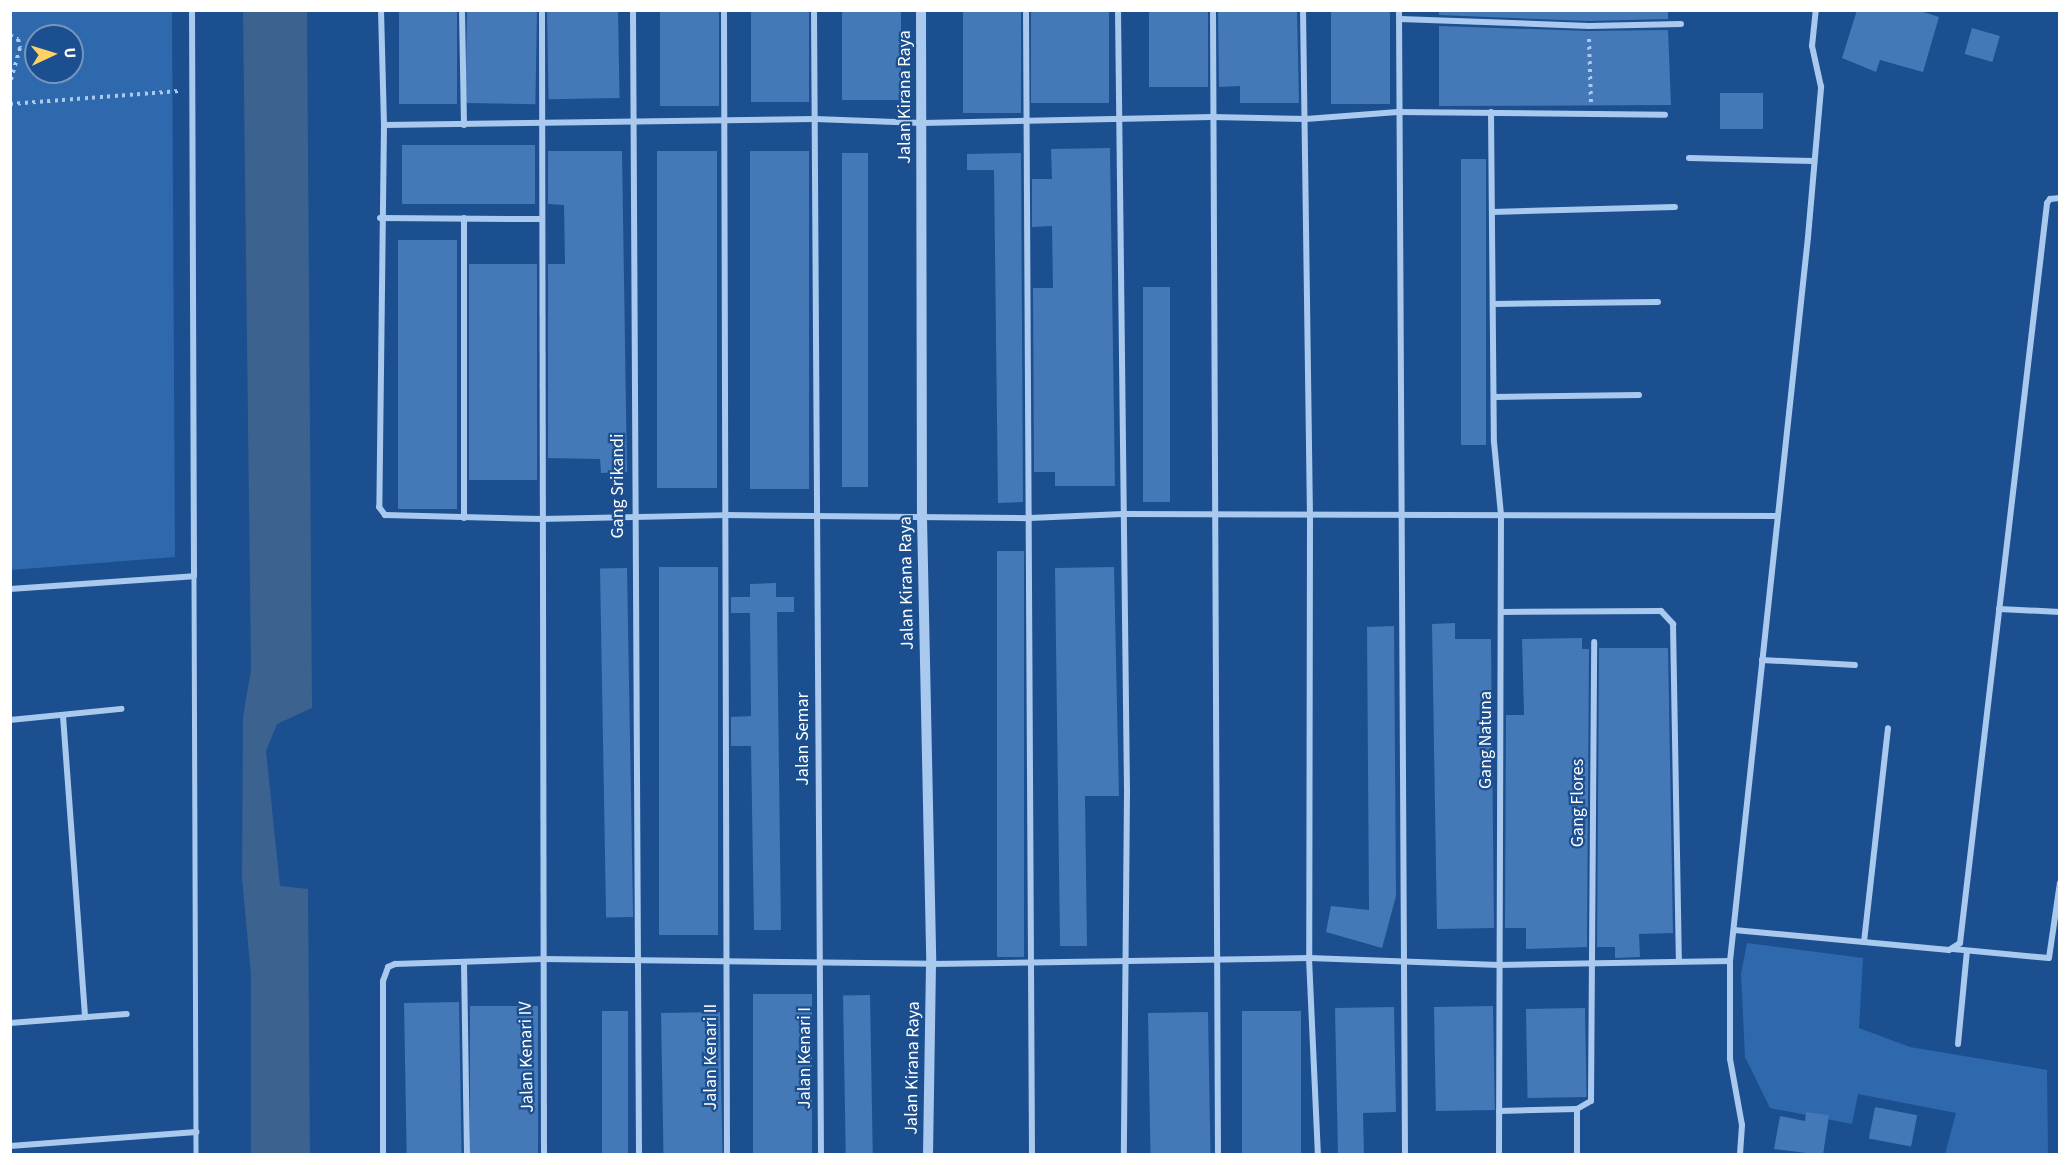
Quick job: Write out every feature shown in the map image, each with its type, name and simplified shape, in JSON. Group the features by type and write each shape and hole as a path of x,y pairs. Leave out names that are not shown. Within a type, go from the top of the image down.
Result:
{"street":[{"path":"10,589 194,576 192,10"},
{"path":"381,10 384,125 380,218 380,507 388,515 541,519 726,515 1030,518 1123,514 1777,516"},
{"path":"462,10 464,124"},
{"name":"Jalan Kenari IV","path":"542,10 543,124 540,219 544,1155"},
{"name":"Gang Srikandi","path":"633,10 635,124 633,516 639,1155"},
{"name":"Jalan Kenari II","path":"724,10 727,1155"},
{"name":"Jalan Semar","path":"814,10 819,962"},
{"name":"Jalan Kirana Raya","path":"921,10 922,518 931,964 928,1155"},
{"path":"1026,10 1033,962 1032,1155"},
{"path":"1118,10 1123,514 1124,1155"},
{"path":"1213,10 1212,117 1217,515 1215,958 1218,1155"},
{"path":"1303,10 1310,516 1309,958 1318,1155"},
{"path":"1399,10 1405,1155"},
{"path":"1740,1155 1742,1125 1729,1048 1730,961 1821,87 1812,46 1816,10"},
{"path":"1400,19 1589,26 1681,24"},
{"path":"384,125 635,124 815,119 922,123 1212,117 1306,120 1398,112 1665,115"},
{"name":"Gang Natuna","path":"1491,112 1494,397 1501,515 1499,1155"},
{"path":"1689,158 1814,161"},
{"path":"1953,949 1961,940 2047,203 2050,199 2060,198"},
{"path":"1492,212 1675,207"},
{"path":"380,218 540,219"},
{"path":"464,218 464,518"},
{"path":"1493,304 1658,302"},
{"path":"1494,397 1639,395"},
{"path":"2000,609 2060,612"},
{"path":"1501,612 1661,610 1673,624 1679,960"},
{"name":"Gang Flores","path":"1577,1109 1591,1101 1594,642"},
{"path":"1762,660 1855,665"},
{"path":"10,720 121,709"},
{"path":"63,716 85,1017"},
{"path":"1864,942 1888,728"},
{"path":"1734,930 2049,958 2060,883"},
{"path":"1958,1044 1967,951"},
{"path":"383,1155 384,973 395,964 542,959 636,961 728,959 931,964 1309,958 1499,965 1679,960 1730,961"},
{"name":"Jalan Kenari I","path":"819,962 821,1155"},
{"path":"464,963 467,1155"},
{"path":"10,1023 127,1014"},
{"path":"1499,1110 1577,1109 1577,1155"},
{"path":"10,1146 196,1132"}],"lane":[{"path":"194,576 196,1155"}],"path":[{"path":"1589,26 1591,113"},
{"path":"10,35 18,39 20,48 10,82"},
{"path":"10,104 192,90"}],"shaded area":[{"path":"11,10 172,11 175,557 11,570"},
{"path":"243,11 307,11 312,708 277,724 266,751 280,886 308,889 310,1154 251,1154 251,975 242,878 243,717 251,670"},
{"path":"1747,943 1863,958 1859,1028 1910,1047 2047,1070 2048,1154 1945,1154 1956,1113 1858,1094 1852,1124 1770,1108 1745,1057 1741,974"}],"building":[{"path":"399,10 457,10 457,104 399,104"},
{"path":"467,10 537,11 535,104 465,103"},
{"path":"618,10 620,98 549,99 547,11"},
{"path":"660,10 719,10 719,106 660,106"},
{"path":"751,10 809,10 809,102 751,102"},
{"path":"842,10 901,10 901,100 842,100"},
{"path":"963,10 1021,10 1021,113 963,113"},
{"path":"1031,10 1109,10 1109,103 1031,103"},
{"path":"1149,10 1208,10 1208,87 1149,87"},
{"path":"1218,10 1297,10 1299,103 1240,103 1240,86 1219,87"},
{"path":"1331,10 1390,10 1390,104 1331,104"},
{"path":"1439,10 1668,10 1668,19 1589,21 1439,15"},
{"path":"1857,10 1917,10 1939,17 1923,72 1880,60 1876,72 1842,58"},
{"path":"1439,26 1589,31 1668,30 1671,105 1439,106"},
{"path":"1972,28 2000,36 1992,62 1965,54"},
{"path":"1720,93 1763,93 1763,129 1720,129"},
{"path":"402,145 535,145 535,204 402,204"},
{"path":"1110,148 1115,486 1055,486 1055,472 1034,472 1033,288 1053,288 1052,226 1032,227 1032,179 1052,179 1051,149"},
{"path":"548,151 622,151 627,472 601,473 600,459 548,458 548,264 565,264 564,205 548,204"},
{"path":"657,151 717,151 717,488 657,488"},
{"path":"750,151 809,151 809,489 750,489"},
{"path":"842,153 868,153 868,487 842,487"},
{"path":"1021,153 1023,502 998,503 994,170 967,170 967,154"},
{"path":"1461,159 1486,159 1486,445 1461,445"},
{"path":"398,240 457,240 457,509 398,509"},
{"path":"469,264 537,264 537,480 469,480"},
{"path":"1143,287 1170,287 1170,502 1143,502"},
{"path":"997,551 1024,551 1024,957 997,957"},
{"path":"659,567 718,567 718,935 659,935"},
{"path":"1114,567 1119,796 1085,796 1087,946 1060,946 1055,568"},
{"path":"600,568 627,568 633,917 606,917"},
{"path":"776,583 776,597 794,597 794,612 777,612 781,930 754,930 751,746 731,746 731,717 751,716 750,613 731,613 731,597 750,597 750,584"},
{"path":"1455,623 1455,639 1491,639 1494,928 1437,929 1432,624"},
{"path":"1394,626 1396,896 1382,948 1326,932 1331,906 1369,910 1367,627"},
{"path":"1582,638 1582,649 1589,649 1587,947 1526,949 1526,928 1505,928 1506,715 1524,715 1522,639"},
{"path":"1599,648 1668,648 1673,933 1639,934 1640,957 1615,958 1615,947 1597,947"},
{"path":"753,994 812,994 812,1154 753,1154"},
{"path":"843,995 870,995 873,1154 846,1154"},
{"path":"459,1002 462,1154 407,1154 404,1003"},
{"path":"470,1006 538,1006 538,1154 470,1154"},
{"path":"1493,1006 1495,1110 1436,1111 1434,1007"},
{"path":"1394,1007 1396,1112 1363,1113 1364,1155 1338,1155 1335,1008"},
{"path":"1585,1008 1587,1097 1528,1098 1526,1009"},
{"path":"602,1011 628,1011 628,1154 602,1154"},
{"path":"1242,1011 1301,1011 1301,1154 1242,1154"},
{"path":"720,1012 722,1154 663,1154 661,1013"},
{"path":"1208,1012 1210,1154 1150,1154 1148,1013"},
{"path":"1875,1107 1917,1115 1911,1147 1869,1138"},
{"path":"1806,1112 1829,1115 1823,1155 1774,1149 1780,1116 1805,1121"}]}
